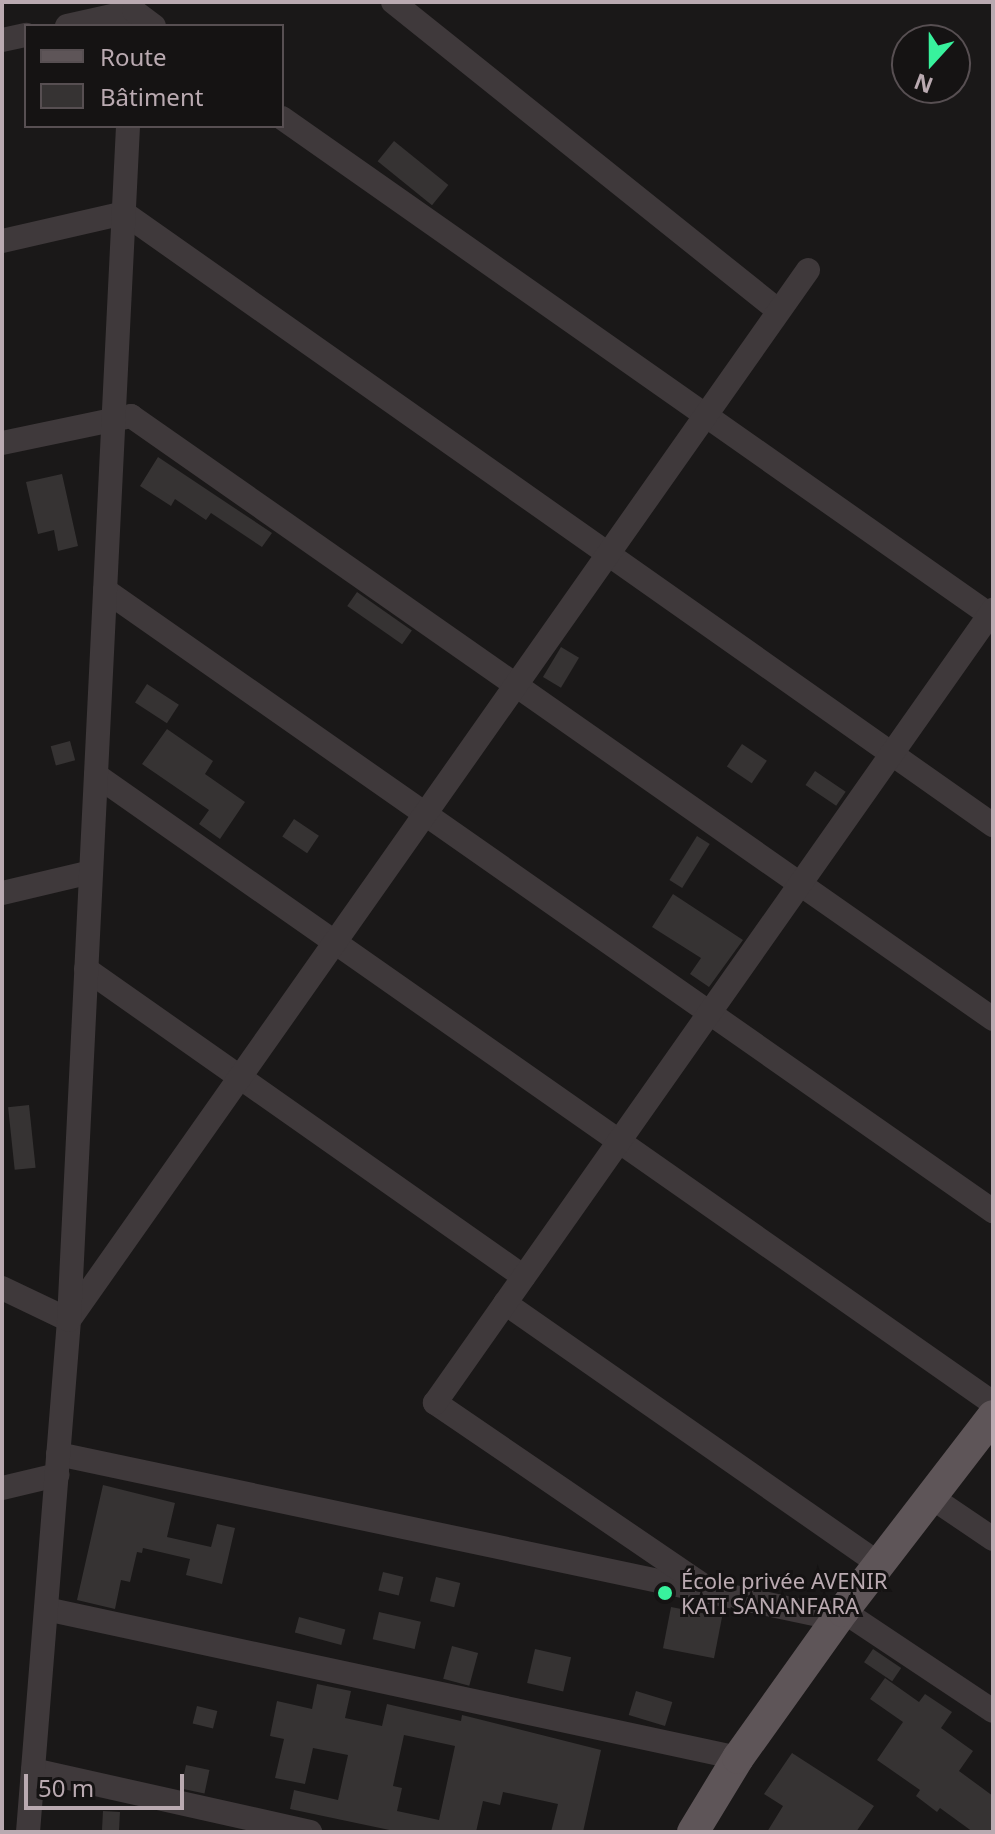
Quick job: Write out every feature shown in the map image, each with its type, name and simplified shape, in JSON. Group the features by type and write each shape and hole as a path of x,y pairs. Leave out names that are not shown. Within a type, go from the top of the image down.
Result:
{"main road":[{"path":"693,1832 738,1758 840,1615 993,1416"}],"street":[{"path":"393,2 779,311"},
{"path":"77,24 134,13 151,24"},
{"path":"2,40 24,35"},
{"path":"284,119 705,416 991,612 435,1403 714,1593"},
{"path":"28,1832 69,1320 128,128"},
{"path":"2,241 124,213 993,825"},
{"path":"69,1320 808,270"},
{"path":"2,443 114,417 131,416 993,1019"},
{"path":"105,590 993,1211"},
{"path":"96,775 993,1403"},
{"path":"2,893 91,872"},
{"path":"86,969 524,1277"},
{"path":"2,1288 69,1320"},
{"path":"505,1303 879,1564"},
{"path":"2,1488 58,1464 840,1615 993,1711"},
{"path":"931,1497 993,1539"},
{"path":"46,1609 738,1758"},
{"path":"33,1770 310,1832"}],"building":[{"path":"394,141 448,185 432,205 378,161"},
{"path":"158,457 272,533 262,547 211,513 206,520 175,499 171,506 140,486"},
{"path":"62,474 78,546 58,551 54,530 38,534 26,482"},
{"path":"357,592 412,630 402,644 347,606"},
{"path":"561,647 579,658 561,688 543,677"},
{"path":"147,684 179,705 167,723 135,702"},
{"path":"167,729 213,761 205,774 245,802 220,839 199,824 209,810 142,764"},
{"path":"70,741 75,760 56,765 51,746"},
{"path":"742,744 767,761 752,783 727,766"},
{"path":"815,771 846,792 836,806 805,785"},
{"path":"294,819 319,836 307,853 282,836"},
{"path":"697,836 710,844 682,888 669,880"},
{"path":"673,894 743,940 709,987 690,974 701,958 652,927"},
{"path":"29,1105 36,1168 15,1170 8,1107"},
{"path":"103,1485 175,1503 167,1537 211,1547 217,1524 235,1528 222,1584 186,1575 190,1559 143,1548 142,1553 137,1552 130,1582 121,1580 115,1609 77,1600"},
{"path":"383,1572 403,1577 399,1596 378,1590"},
{"path":"436,1577 460,1583 454,1607 430,1601"},
{"path":"671,1607 722,1617 714,1658 663,1648"},
{"path":"379,1612 421,1622 415,1649 373,1639"},
{"path":"299,1617 345,1629 341,1645 295,1632"},
{"path":"452,1646 478,1653 469,1686 443,1679"},
{"path":"535,1649 571,1657 563,1691 527,1683"},
{"path":"873,1649 901,1668 892,1681 864,1662"},
{"path":"885,1678 919,1702 925,1694 952,1712 941,1728 973,1751 959,1771 993,1796 993,1832 973,1832 940,1808 937,1812 916,1796 920,1790 877,1760 903,1722 870,1699"},
{"path":"317,1684 351,1691 345,1718 382,1726 387,1704 461,1721 462,1715 601,1750 583,1832 551,1832 558,1804 503,1792 500,1805 483,1801 476,1832 399,1832 290,1809 294,1790 338,1800 348,1755 313,1748 305,1784 275,1778 284,1739 270,1736 277,1701 312,1709","holes":["404,1735 455,1746 439,1820 397,1811 402,1788 393,1786"]},
{"path":"636,1691 672,1702 665,1726 629,1715"},
{"path":"197,1706 217,1711 213,1729 193,1723"},
{"path":"792,1753 874,1806 856,1832 767,1832 783,1806 764,1794"},
{"path":"186,1765 209,1770 204,1793 181,1788"},
{"path":"103,1811 120,1812 119,1832 102,1832"}],"place":[{"name":"École privée AVENIR KATI SANANFARA","path":"665,1593"}]}
